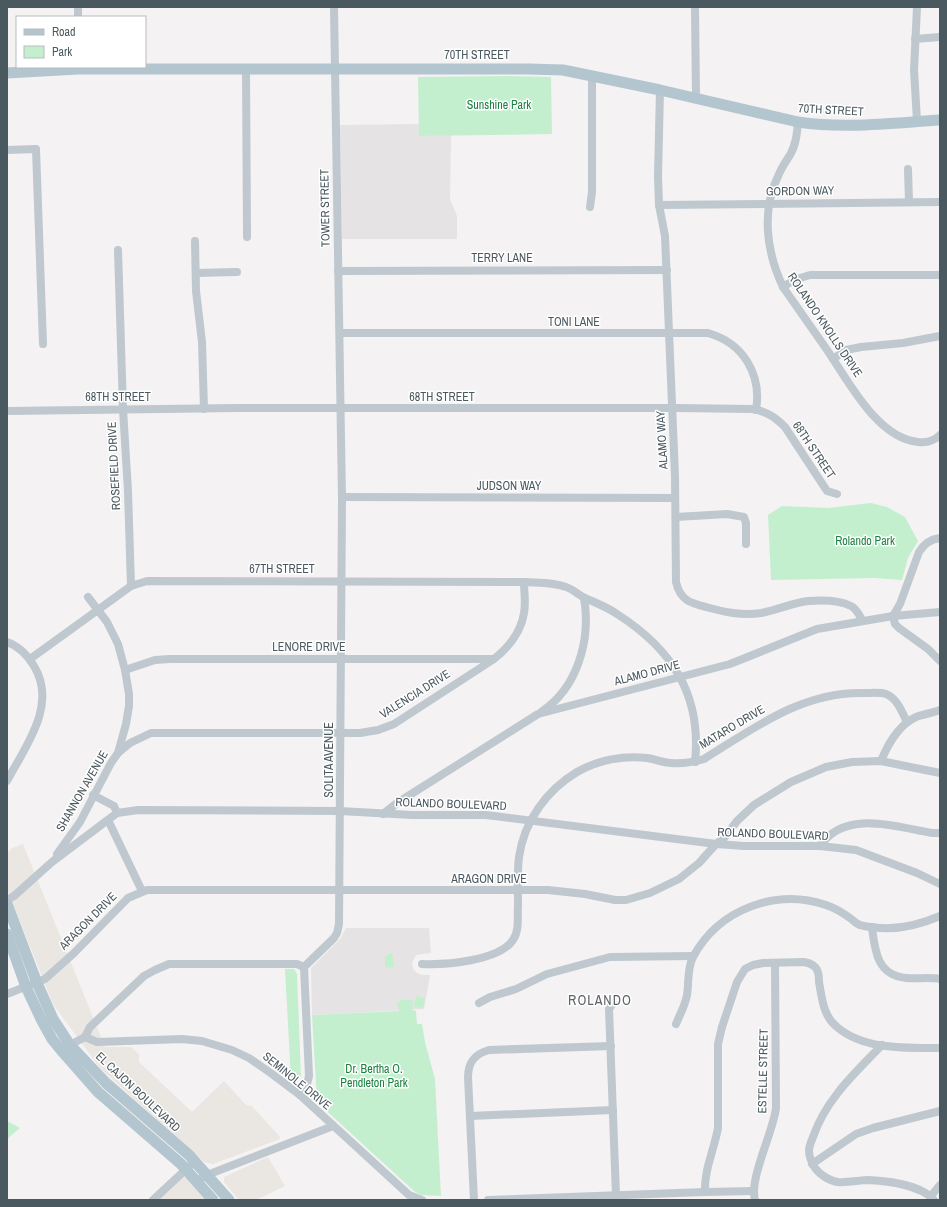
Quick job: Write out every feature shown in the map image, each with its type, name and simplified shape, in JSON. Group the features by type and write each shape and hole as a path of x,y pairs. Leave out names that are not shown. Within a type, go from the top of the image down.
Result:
{"main road":[{"name":"70TH STREET","path":"7,73 78,68 529,68 563,70 660,90 798,122 852,126 940,120"},
{"name":"EL CAJON BOULEVARD","path":"7,904 32,985"},
{"name":"EL CAJON BOULEVARD","path":"7,934 32,985 53,1018 65,1047 98,1092 186,1169 213,1200"},
{"name":"EL CAJON BOULEVARD","path":"65,1047 195,1161 229,1200"}],"street":[{"name":"TOWER STREET","path":"334,7 338,271 342,409"},
{"path":"695,7 696,99"},
{"path":"917,7 914,70 917,121"},
{"path":"915,39 940,37"},
{"path":"246,69 246,237"},
{"path":"590,207 592,195 592,76"},
{"name":"ALAMO WAY","path":"660,90 658,177 659,204 665,236 670,334 677,588 682,597 690,604 727,613 760,613 808,601 828,601 850,606 858,612 862,620"},
{"name":"ROLANDO KNOLLS DRIVE","path":"798,122 797,135 793,148 778,175 768,204 767,225 769,243 775,267 783,287 865,405 894,434 910,441 921,443 932,441 940,435"},
{"path":"7,150 36,149 43,344"},
{"path":"908,169 909,202"},
{"name":"GORDON WAY","path":"659,204 940,202"},
{"path":"196,241 196,291 202,342 204,409"},
{"name":"ROSEFIELD DRIVE","path":"118,250 122,409 128,491 131,586"},
{"name":"TERRY LANE","path":"338,271 667,270"},
{"path":"196,273 237,272"},
{"path":"783,287 794,280 810,275 940,275"},
{"name":"TONI LANE","path":"340,334 708,333 722,338 734,346 744,356 754,375 757,389 756,410"},
{"path":"833,359 846,350 903,343 940,336"},
{"name":"68TH STREET","path":"7,412 122,409 672,408 756,410 776,418 785,428 827,491 837,494"},
{"name":"SOLITA AVENUE","path":"304,967 338,933 339,924 342,409"},
{"name":"JUDSON WAY","path":"342,497 675,498"},
{"path":"676,517 727,514 744,517 746,523 746,544"},
{"path":"940,538 931,540 922,547 900,604 893,616 895,624 899,628 928,649 940,661"},
{"name":"67TH STREET","path":"30,659 131,586 147,581 524,582 558,585 567,587 584,598 606,608 637,628 662,652 680,677 688,692 695,721 695,762"},
{"name":"VALENCIA DRIVE","path":"118,753 130,743 151,733 341,733 378,730 394,724 494,659 506,649 516,636 524,613 524,582"},
{"name":"SHANNON AVENUE","path":"52,862 80,822 93,795 118,753 129,706 129,694 121,653 107,622 88,597"},
{"path":"538,714 552,704 564,689 579,662 586,634 584,598"},
{"name":"ALAMO DRIVE","path":"383,814 397,803 538,714 730,664 817,629 862,620 940,612"},
{"path":"7,642 12,644 30,659 40,679 43,693 42,709 35,728 7,781"},
{"name":"LENORE DRIVE","path":"125,670 155,660 170,659 494,659"},
{"name":"MATARO DRIVE","path":"422,964 458,963 480,958 507,947 517,932 519,856 530,821 546,799 558,786 576,773 594,764 612,759 630,758 648,758 671,763 695,762 704,759 766,720 793,706 819,698 857,693 885,694 896,701 907,722"},
{"path":"882,761 886,750 897,731 907,722 940,710"},
{"name":"ARAGON DRIVE","path":"7,994 45,979 70,957 128,898 142,891 548,890 585,894 615,900 626,900 650,893 679,878 699,863 716,844 724,838 737,821 754,805 791,782 826,767 852,762 882,761 940,772"},
{"path":"93,795 114,806 117,813"},
{"name":"ROLANDO BOULEVARD","path":"7,900 14,896 52,862 117,813 138,810 340,811 383,814 486,815 716,844 744,846 820,846 856,850 940,884"},
{"path":"108,820 142,891"},
{"path":"820,846 832,833 842,828 859,823 874,823 940,833"},
{"path":"676,1024 687,997 690,967 693,956 712,932 730,917 754,905 772,900 800,899 836,909 859,925 872,928 903,927 940,916"},
{"path":"872,928 877,957 882,966 888,972 893,975 906,978 940,979"},
{"path":"479,1003 490,997 516,988 547,974 610,957 693,956"},
{"path":"705,1192 708,1166 718,1128 718,1044 737,982 741,974 753,965 763,963 776,964 804,962 813,966 817,970 825,1009 830,1019 836,1027 855,1038 882,1045 940,1048"},
{"path":"65,1047 85,1037 90,1027 144,976 169,964 297,964 304,967 309,1076 306,1088 300,1095"},
{"name":"ESTELLE STREET","path":"755,1200 753,1191 760,1163 775,1119 776,1108 776,964"},
{"path":"613,1003 609,1009 616,1195"},
{"name":"SEMINOLE DRIVE","path":"85,1037 97,1042 182,1039 202,1041 232,1050 249,1058 300,1095 409,1195 422,1200"},
{"path":"882,1045 843,1085 816,1126 809,1148 812,1164 822,1175 828,1179 838,1182 868,1180 888,1182 917,1188 933,1198 940,1185"},
{"path":"474,1200 468,1073 469,1066 473,1058 480,1053 489,1050 611,1046"},
{"path":"470,1116 613,1110"},
{"path":"812,1164 856,1134 873,1128 940,1111"},
{"path":"197,1181 207,1175 333,1126"},
{"path":"153,1200 195,1161"},
{"path":"488,1200 602,1198 616,1195 753,1191"}],"shaded area":[{"path":"419,124 419,136 451,135 450,199 457,216 457,239 342,239 340,125"},
{"path":"23,844 105,1047 131,1047 139,1054 139,1062 192,1112 224,1081 246,1105 252,1106 280,1137 280,1139 213,1164 204,1162 100,1068 53,1004 7,889 7,852 10,851 10,849"},
{"path":"346,928 429,928 431,953 416,955 412,963 413,969 417,973 422,975 430,975 424,1009 312,1015 311,968 340,939"},
{"path":"268,1157 285,1186 256,1200 239,1200 224,1182 224,1177"},
{"path":"187,1177 209,1200 159,1200 183,1178"}],"green space":[{"name":"Sunshine Park","path":"418,77 551,77 552,134 419,136"},
{"name":"Rolando Park","path":"871,503 887,507 905,517 918,541 908,558 902,580 874,578 771,580 768,515 782,506 828,508"},
{"path":"392,953 394,965 393,967 385,968 385,956"},
{"path":"285,969 294,969 297,974 301,1077 294,1082 291,1080"},
{"path":"416,996 425,998 423,1008 414,1007"},
{"name":"Dr. Bertha O. Pendleton Park","path":"400,1000 413,1000 412,1010 416,1011 417,1024 422,1024 425,1042 435,1079 441,1196 421,1195 414,1191 319,1104 317,1100 312,1015 399,1011 397,1002 400,1002"},
{"path":"7,1121 20,1128 7,1139"}],"district":[{"name":"ROLANDO","path":"600,1000"}]}
